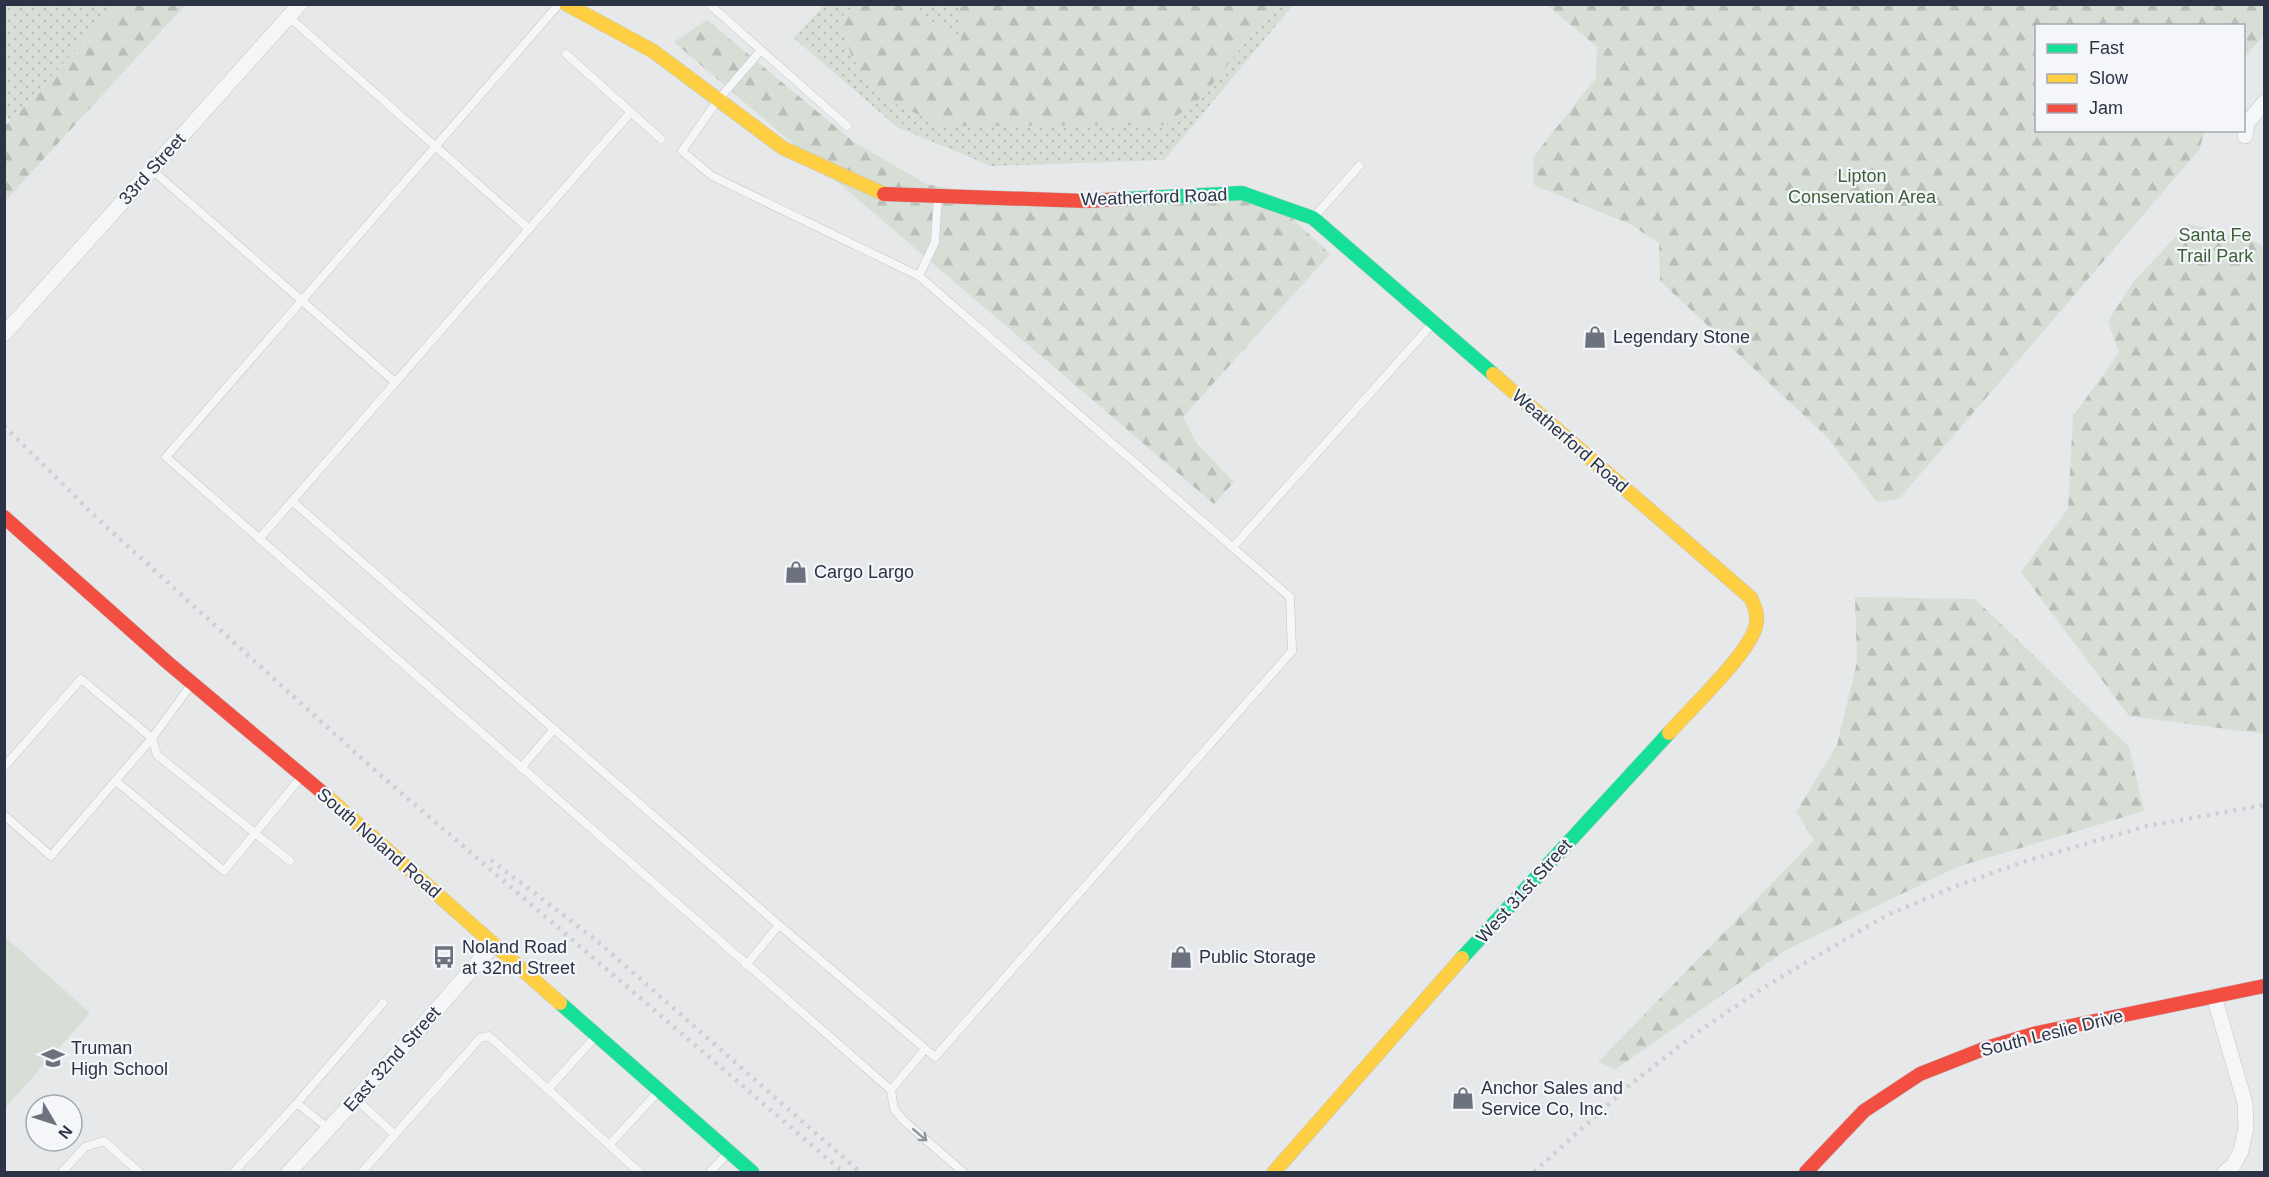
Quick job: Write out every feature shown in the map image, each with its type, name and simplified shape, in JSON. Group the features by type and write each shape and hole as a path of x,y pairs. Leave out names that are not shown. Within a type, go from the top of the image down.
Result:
{"street":[{"name":"33rd Street","path":"4,334 300,4"},
{"name":"Weatherford Road","path":"566,4 653,51 783,148 883,194 1086,201 1242,193 1313,218 1751,598 1754,604"},
{"path":"2245,136 2247,123 2265,103"},
{"name":"South Noland Road","path":"4,517 494,944 752,1173"},
{"name":"West 31st Street","path":"1274,1173 1449,973 1748,646 1758,626 1754,604"},
{"name":"East 32nd Street","path":"289,1173 494,944"},
{"name":"South Leslie Drive","path":"1806,1173 1864,1111 1920,1074 1986,1048 2037,1033 2265,987"},
{"path":"2214,996 2245,1111 2246,1128 2241,1151 2233,1166 2225,1173"}],"lane":[{"path":"559,4 166,457 891,1090 894,1109 903,1120 963,1173"},
{"path":"710,4 847,126"},
{"path":"289,17 529,229"},
{"path":"292,501 779,925 935,1057 1292,651 1290,597 919,276 712,176 682,151 718,100 761,50"},
{"path":"566,54 661,139"},
{"path":"259,539 631,112"},
{"path":"1313,218 1359,166"},
{"path":"152,170 395,382"},
{"path":"919,276 935,242 938,196"},
{"path":"1233,547 1433,323"},
{"path":"4,767 81,679 152,738 157,755 290,861"},
{"path":"4,815 51,856 152,738 192,683"},
{"path":"521,768 554,729"},
{"path":"116,781 224,871 302,776"},
{"path":"746,965 779,925"},
{"path":"234,1173 383,1004"},
{"path":"548,1089 597,1035"},
{"path":"362,1173 480,1038 489,1036 639,1173"},
{"path":"891,1090 926,1049"},
{"path":"609,1145 659,1090"},
{"path":"356,1100 395,1135"},
{"path":"297,1103 328,1129"},
{"path":"62,1173 85,1147 104,1141 139,1173"},
{"path":"710,1173 729,1152"}],"green space":[{"name":"Lipton Conservation Area","path":"2264,4 2264,36 2245,56 2245,24 2035,24 2035,132 2205,132 2199,150 1899,499 1877,502 1828,438 1660,281 1659,243 1630,224 1534,185 1533,157 1596,78 1597,47 1547,5"},
{"path":"5,5 118,5 10,120 5,115"},
{"path":"118,5 185,5 5,201 5,126"},
{"path":"824,5 1293,5 1164,160 991,166 897,127 794,38"},
{"path":"854,5 906,5 961,40 958,5 1275,5 1203,96 1165,125 944,126 889,101 853,60 839,19"},
{"path":"707,20 854,142 926,184 986,195 1253,197 1294,220 1330,254 1183,417 1197,444 1234,482 1214,504 674,42"},
{"name":"Santa Fe Trail Park","path":"2188,224 2252,240 2264,247 2264,734 2129,716 2021,572 2068,509 2073,416 2119,353 2108,321 2134,281"},
{"path":"1855,597 1975,599 2129,747 2144,811 1957,867 1786,950 1616,1069 1598,1062 1814,840 1796,812 1837,745 1857,662"},
{"path":"5,937 90,1013 5,1108"}],"railway":[{"path":"4,426 99,520 379,774 843,1172"},
{"path":"1534,1172 1631,1084 1699,1031 1771,983 1887,915 2023,862 2147,826 2264,805"},
{"path":"491,860 596,940 860,1172"}],"traffic: fast":[{"path":"1124,199 1242,193 1313,218 1493,374"},
{"path":"1462,958 1669,733"},
{"path":"560,1003 752,1172"}],"traffic: slow":[{"path":"566,4 653,51 783,148 884,194"},
{"path":"1493,374 1751,598 1757,618 1752,636 1732,665 1669,733"},
{"path":"323,793 560,1003"},
{"path":"1274,1172 1462,958"}],"traffic: jam":[{"path":"884,194 1086,201 1124,199"},
{"path":"4,517 167,662 323,793"},
{"path":"1806,1172 1864,1111 1920,1074 1986,1048 2037,1033 2264,986"}],"place":[{"name":"Legendary Stone","path":"1595,337"},
{"name":"Cargo Largo","path":"796,572"},
{"name":"Noland Road at 32nd Street","path":"444,957"},
{"name":"Public Storage","path":"1181,957"},
{"name":"Truman High School","path":"53,1058"},
{"name":"Anchor Sales and Service Co, Inc.","path":"1463,1098"}]}
